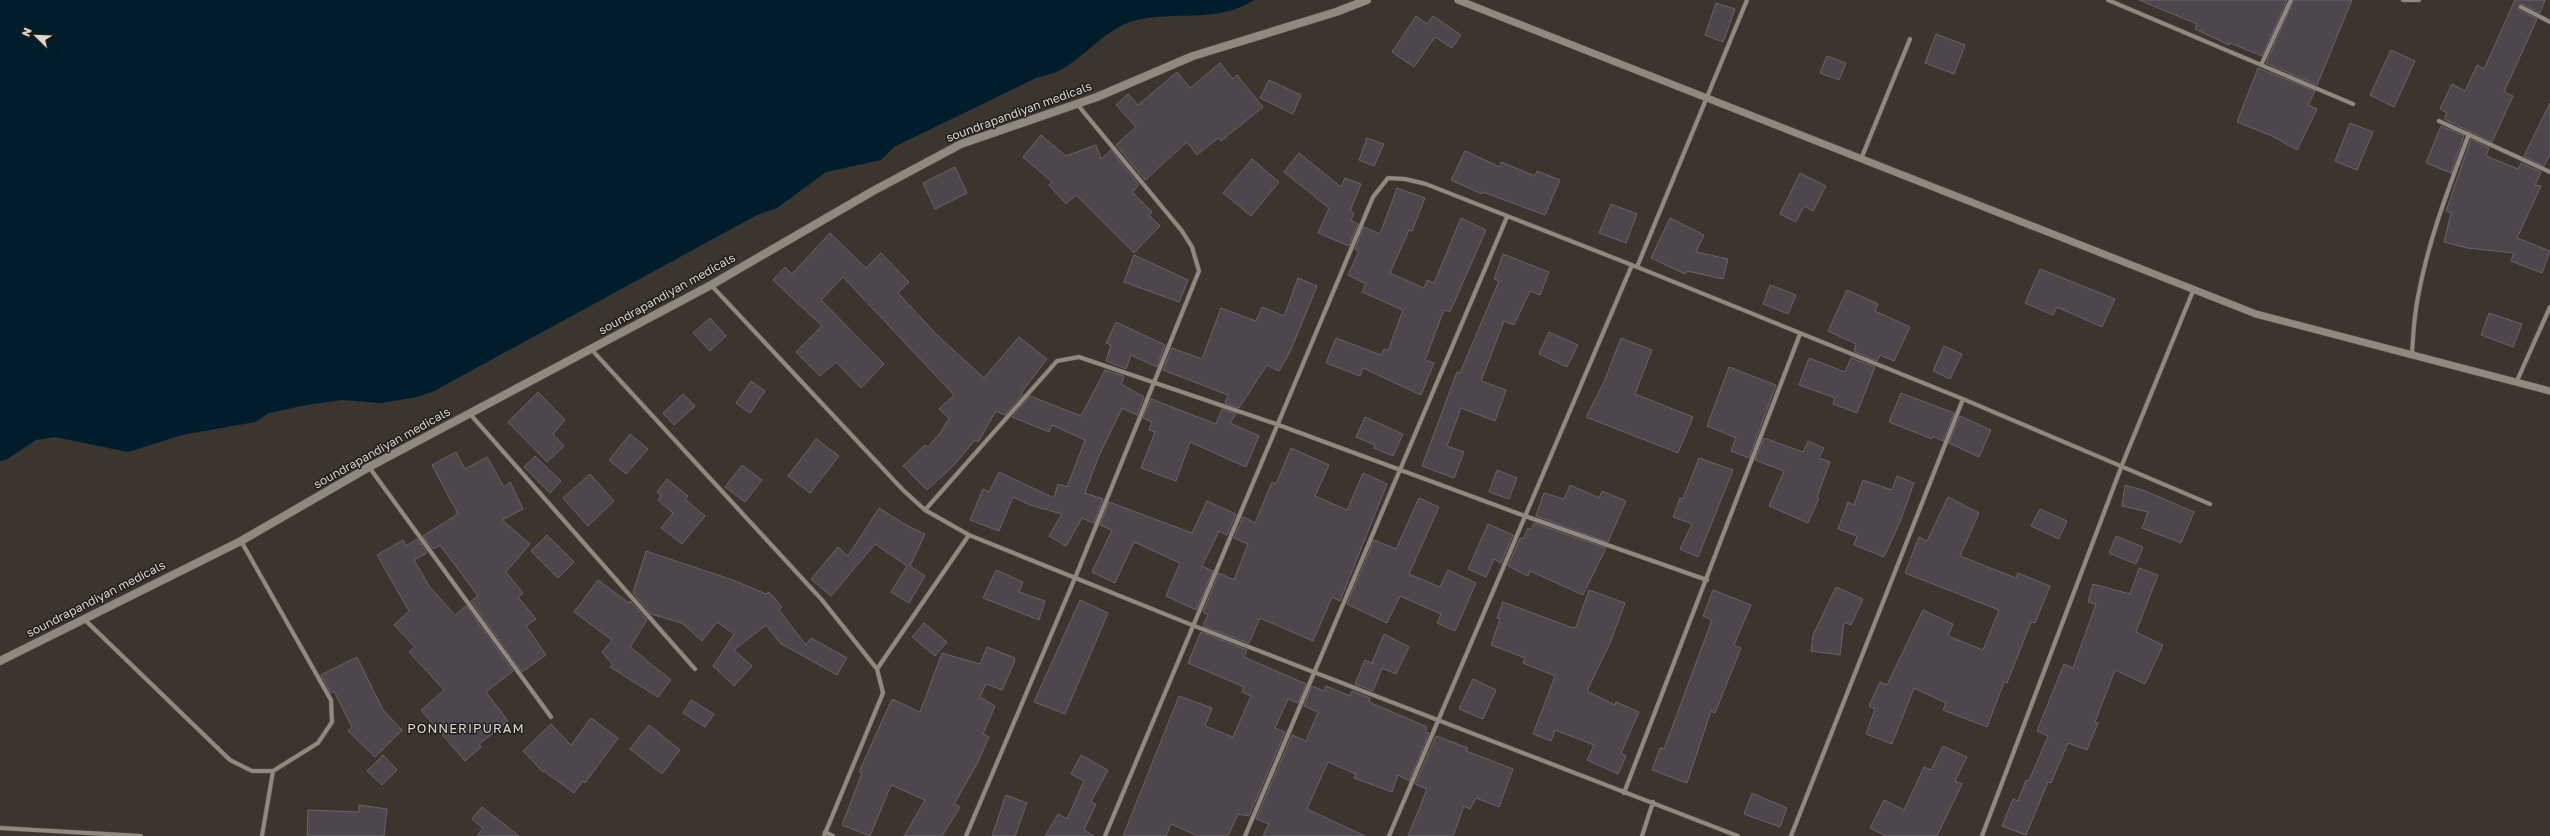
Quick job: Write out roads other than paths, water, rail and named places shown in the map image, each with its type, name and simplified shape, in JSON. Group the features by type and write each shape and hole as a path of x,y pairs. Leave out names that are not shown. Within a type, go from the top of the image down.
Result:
{"main road":[{"name":"soundrapandiyan medicals","path":"0,661 83,618 241,541 369,468 711,285 873,191 961,144 1076,104 1194,56 1336,12 1367,0"}],"street":[{"path":"1458,0 2193,291 2256,314 2550,391"},
{"path":"1638,267 1747,0"},
{"path":"2111,0 2262,63 2354,104"},
{"path":"2262,63 2292,0"},
{"path":"2403,0 2419,0"},
{"path":"2521,7 2550,22"},
{"path":"1861,159 1910,39"},
{"path":"966,836 1075,578 1198,272 1192,247 1182,231 1076,104"},
{"path":"2439,121 2550,172"},
{"path":"2412,355 2417,298 2430,246 2444,199 2470,134"},
{"path":"1104,836 1276,424 1373,197 1388,178 1405,179 1426,184 1638,267 1963,399 2210,504"},
{"path":"1245,836 1507,217"},
{"path":"1388,836 1632,265"},
{"path":"711,285 903,490 925,510 969,535 1192,625 1738,836"},
{"path":"1982,836 2122,466 2193,291"},
{"path":"2516,382 2550,307"},
{"path":"1624,793 1707,580 1800,334"},
{"path":"590,349 822,600 877,669 883,693 825,834 833,836"},
{"path":"925,510 1057,362 1079,357 1276,424 1524,516 1707,580"},
{"path":"1791,836 1963,399"},
{"path":"470,414 695,668"},
{"path":"369,468 551,717"},
{"path":"877,669 969,535"},
{"path":"83,618 230,760 252,771 273,771 318,743 332,722 331,700 241,541"},
{"path":"262,836 273,771"},
{"path":"1642,836 1653,802"},
{"path":"0,828 141,836"}],"water":[{"path":"0,0 1254,0 1226,12 1163,16 1133,21 1122,25 1064,68 1054,73 1036,78 894,147 881,160 826,172 777,208 757,215 434,391 417,397 381,403 342,400 306,405 269,413 255,422 182,435 128,452 55,437 36,440 6,460 0,461"}],"district":[{"name":"PONNERIPURAM","path":"466,728"}]}
